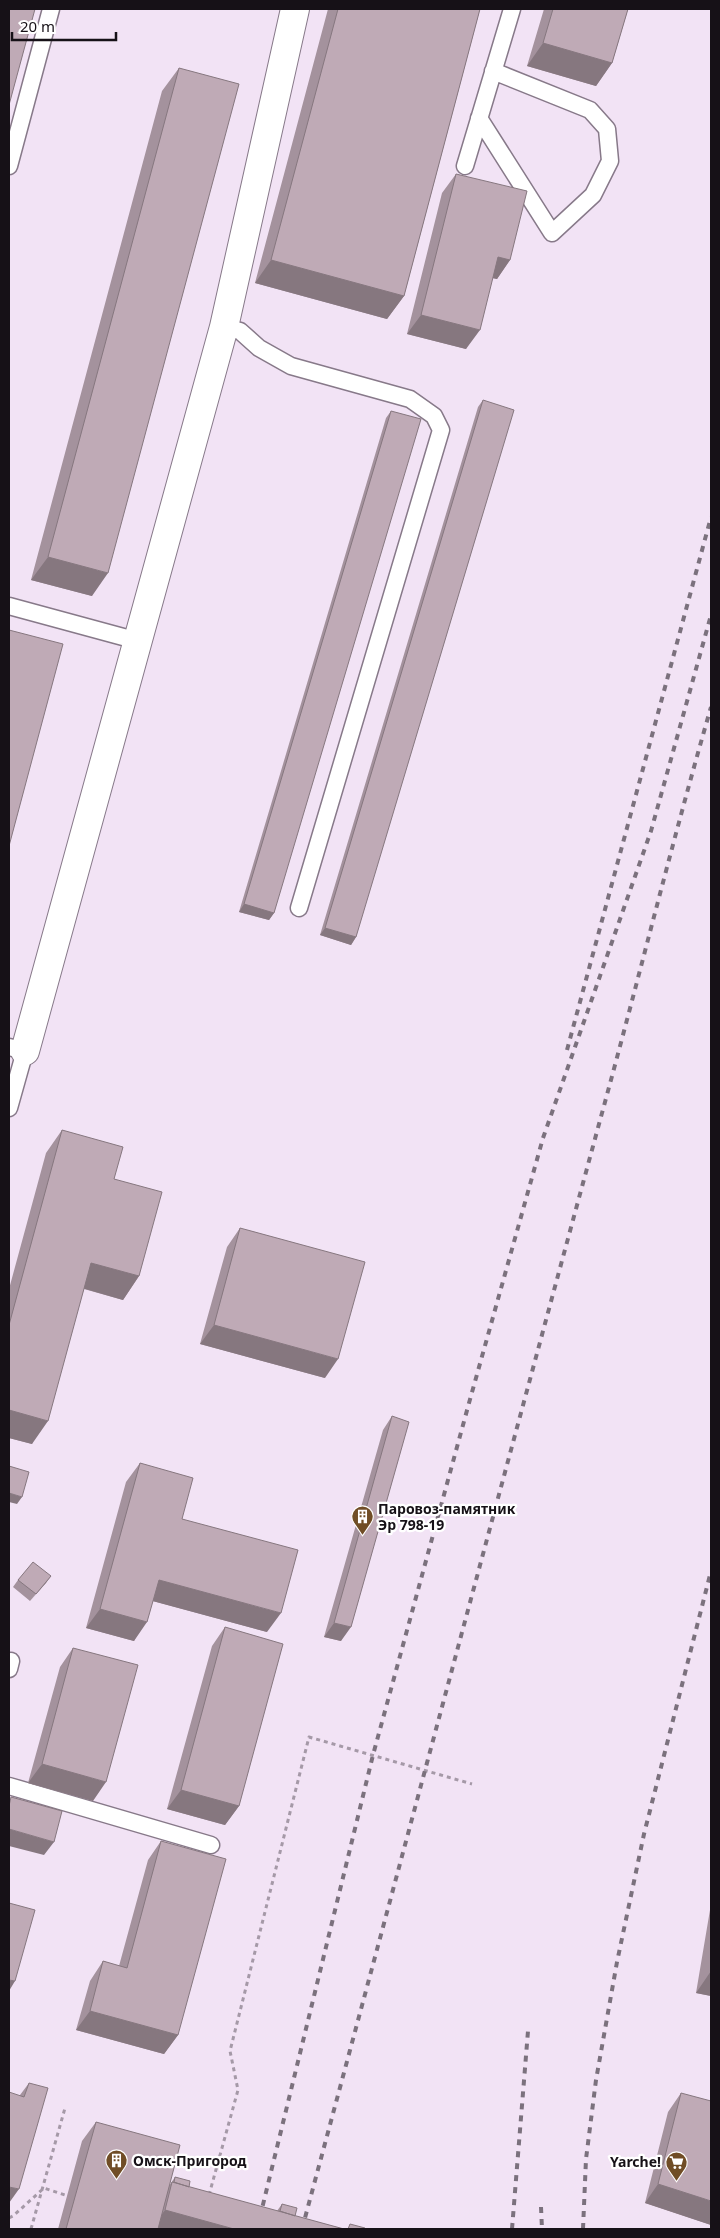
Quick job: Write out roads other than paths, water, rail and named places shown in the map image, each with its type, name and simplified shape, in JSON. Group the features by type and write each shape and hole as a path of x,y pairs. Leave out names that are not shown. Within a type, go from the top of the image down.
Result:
{"street":[{"path":"17,1049 138,641 224,327 295,9"}],"lane":[{"path":"9,166 51,9"},
{"path":"465,166 512,9"},
{"path":"479,118 552,233 594,195 610,161 607,129 590,110 493,71"},
{"path":"224,327 240,331 259,348 291,366 410,399 434,416 441,430 299,908"},
{"path":"9,606 138,641"},
{"path":"9,1108 17,1049"},
{"path":"9,1786 211,1845"}],"railway":[{"path":"567,1050 711,517"},
{"path":"257,2229 373,1755 543,1138 651,831 711,615"},
{"path":"302,2229 711,707"},
{"path":"583,2229 586,2159 596,2080 617,1962 644,1834 711,1571"},
{"path":"512,2229 528,2031"},
{"path":"541,2207 542,2229"}],"place":[{"name":"Паровоз-памятник Эр 798-19","path":"362,1536"},
{"name":"Омск-Пригород","path":"117,2180"},
{"name":"Yarche!","path":"677,2181"}]}
